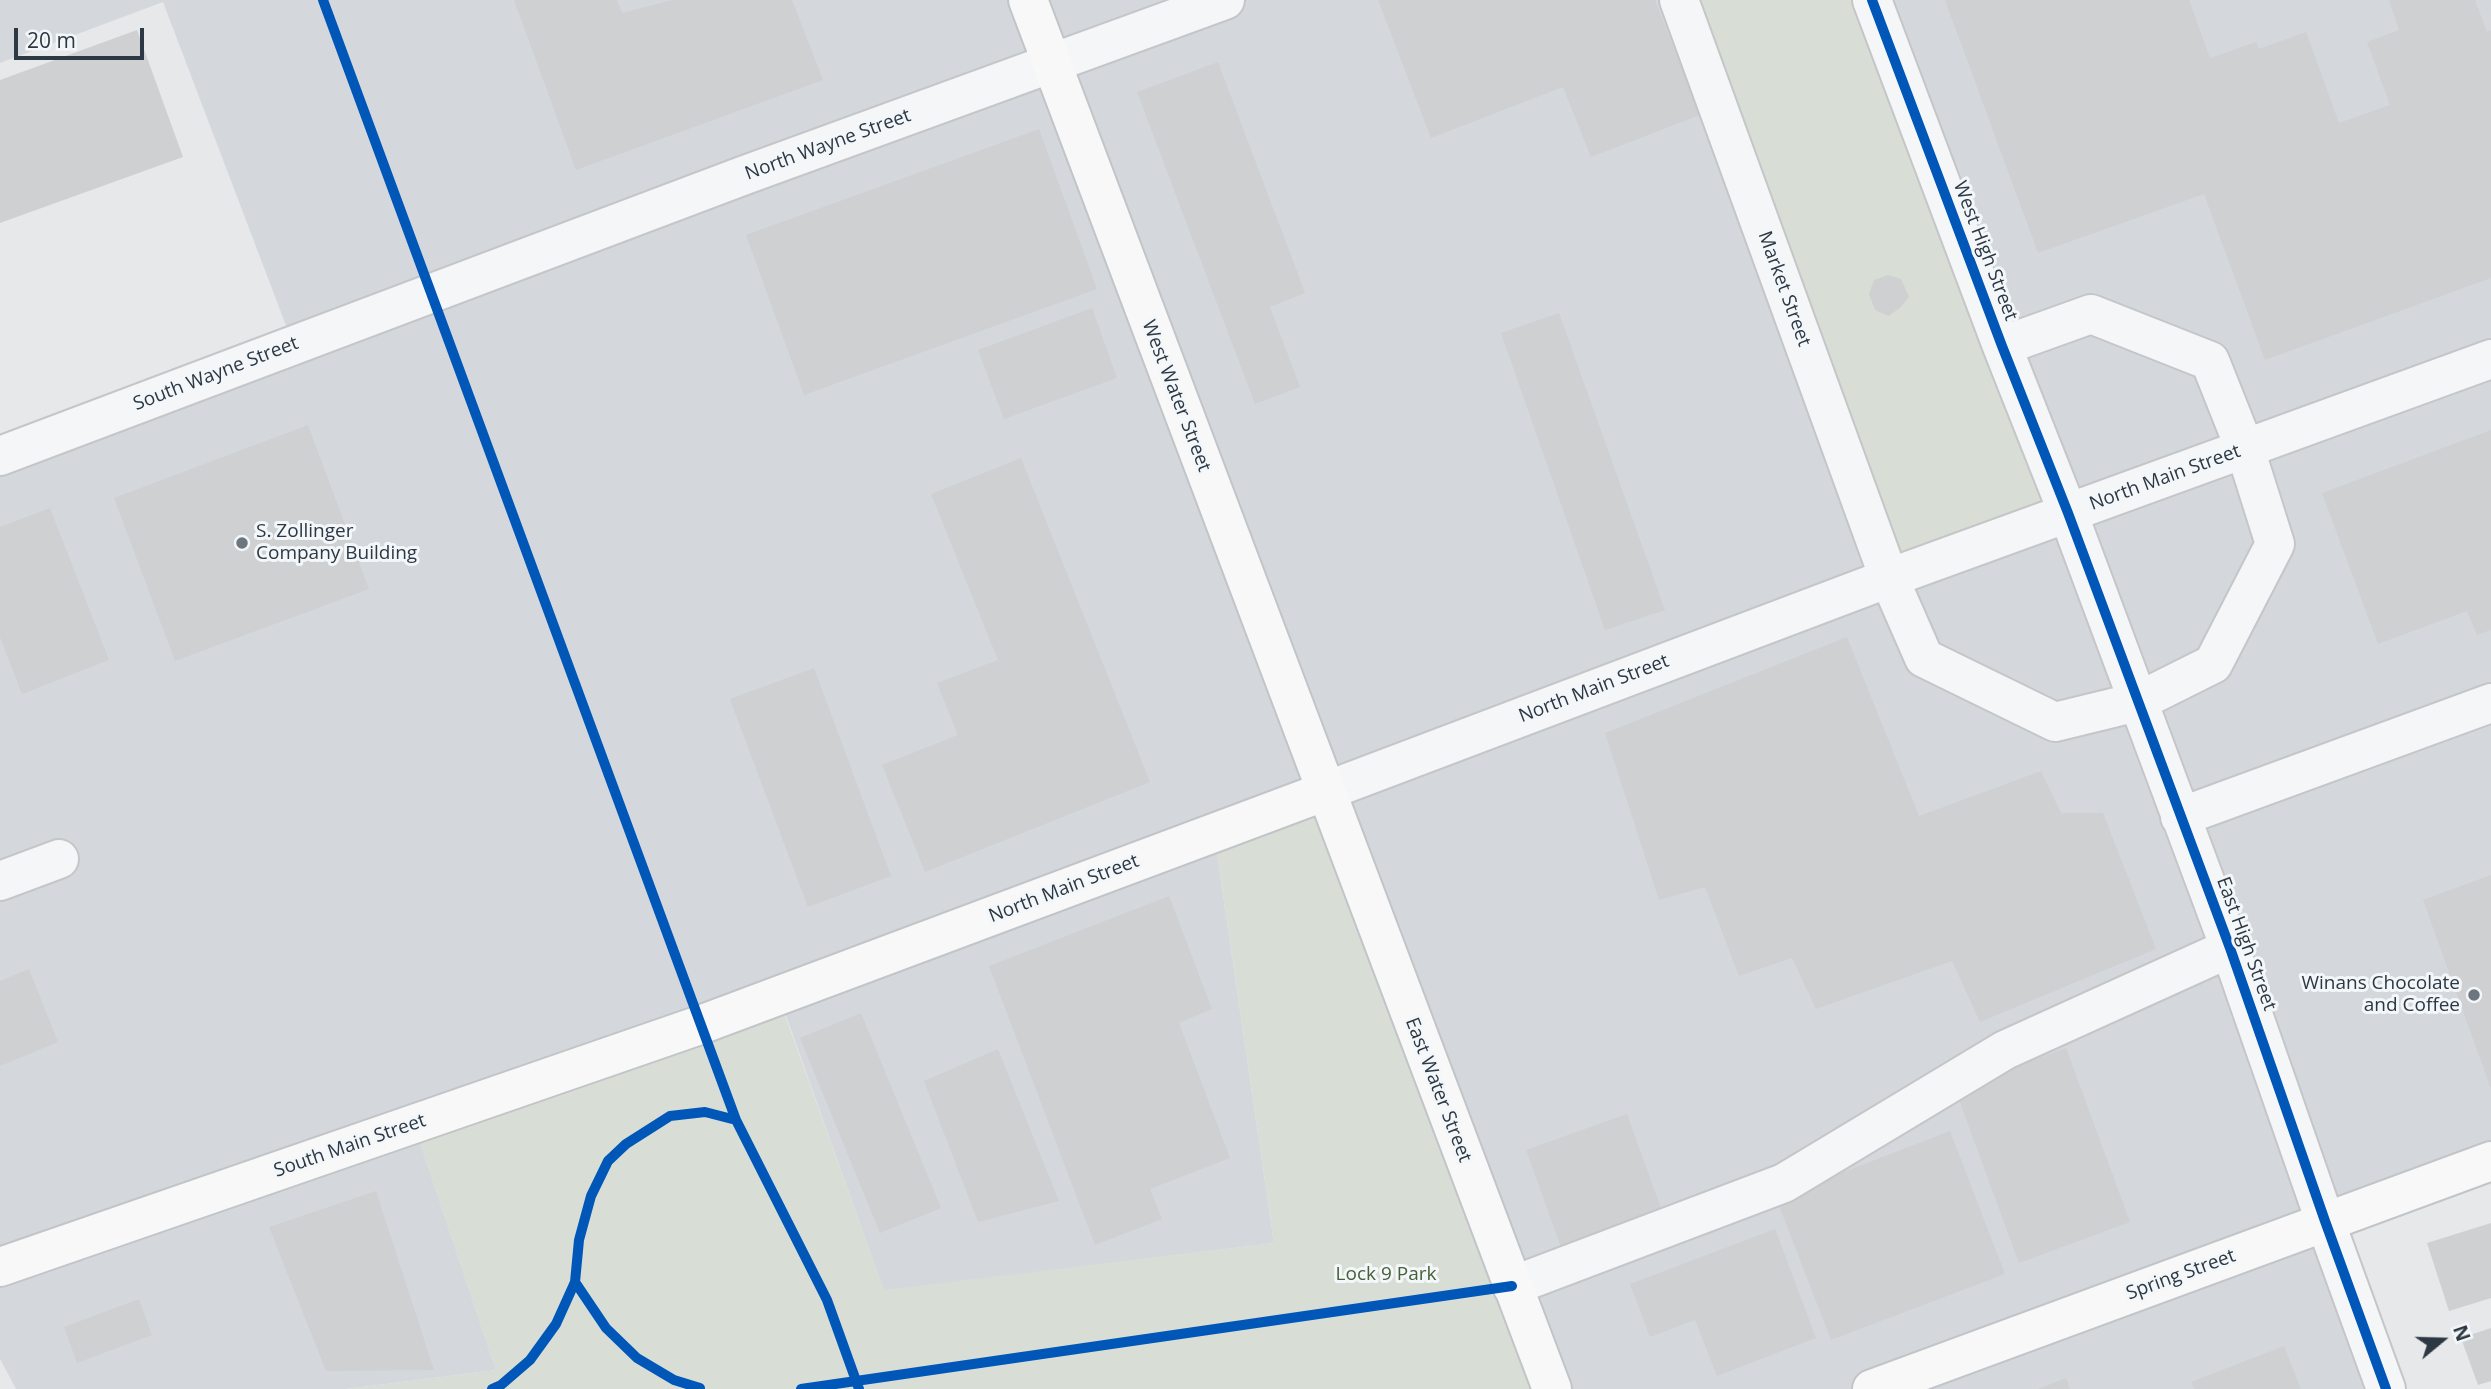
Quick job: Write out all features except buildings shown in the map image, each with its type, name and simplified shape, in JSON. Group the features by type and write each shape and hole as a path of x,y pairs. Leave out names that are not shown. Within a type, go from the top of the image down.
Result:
{"main road":[{"name":"West Water Street","path":"1028,0 1326,791"},
{"name":"North Main Street","path":"700,1025 1326,791"},
{"name":"East Water Street","path":"1326,791 1552,1389"},
{"name":"South Main Street","path":"0,1267 700,1025"},
{"name":"Spring Street","path":"1872,1389 2491,1161"}],"street":[{"name":"North Wayne Street","path":"431,292 1225,0"},
{"name":"Market Street","path":"1679,0 1889,578 1924,658 2055,722 2137,702 2213,664 2275,544 2245,449 2210,361 2091,314 2002,346"},
{"name":"West High Street","path":"1872,0 2068,513"},
{"name":"South Wayne Street","path":"0,456 431,292"},
{"name":"North Main Street","path":"1326,791 1889,578 2491,359"},
{"name":"East High Street","path":"2068,513 2230,948 2386,1389"},
{"path":"2180,817 2491,703"},
{"path":"0,881 58,859"},
{"path":"1512,1286 1784,1184 2005,1050 2230,948"}],"path":[{"path":"752,1153 832,1313"}],"shaded area":[{"path":"0,0 2491,0 2491,1161 2325,1222 2386,1389 1552,1389 1214,833 1274,1243 884,1291 779,996 414,1124 496,1370 346,1389 16,1389 0,1359 0,456 293,344 163,2 0,63"}],"green space":[{"path":"1679,0 1872,0 2068,513 1889,578"},
{"name":"Lock 9 Park","path":"1326,791 1552,1389 346,1389 496,1370 414,1124 778,996 884,1290 1274,1243 1214,833"}],"cycle path":[{"path":"323,0 736,1120 827,1300 859,1389"},
{"path":"1872,0 2068,513 2230,948 2386,1389"},
{"path":"492,1389 501,1385 530,1360 556,1324 575,1282 579,1240 591,1196 608,1161 626,1144 670,1116 705,1112 736,1120"},
{"path":"575,1282 606,1328 637,1358 674,1380 700,1388"},
{"path":"801,1389 1512,1286"}],"place":[{"name":"S. Zollinger Company Building","path":"242,543"},
{"name":"Winans Chocolate and Coffee","path":"2474,995"}]}
